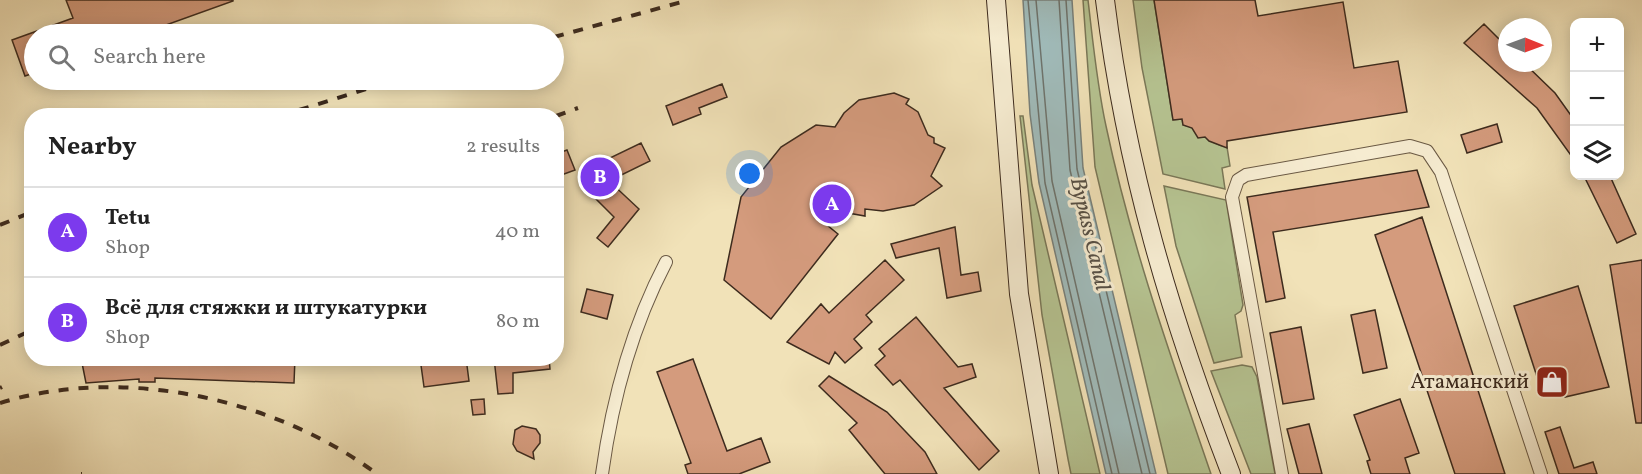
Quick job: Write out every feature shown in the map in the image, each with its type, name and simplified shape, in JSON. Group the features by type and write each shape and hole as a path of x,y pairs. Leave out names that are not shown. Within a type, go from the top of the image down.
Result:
{"main road":[{"path":"996,0 1019,294 1049,474"},
{"path":"1105,0 1132,167 1155,255 1199,390 1231,474"}],"street":[{"path":"1282,474 1232,197 1238,180 1246,175 1410,147 1427,151 1441,172 1541,474"},
{"path":"602,474 613,409 625,367 648,298 666,262"}],"green space":[{"path":"1083,0 1088,0 1103,111 1127,215 1153,302 1211,474 1168,474 1095,167"},
{"path":"1133,0 1154,0 1173,120 1182,119 1183,125 1195,129 1220,146 1227,147 1230,166 1222,168 1225,189 1163,174 1142,68"},
{"path":"1020,116 1023,116 1032,185 1100,474 1071,474 1042,315"},
{"path":"1164,186 1226,200 1243,305 1241,311 1235,315 1242,357 1214,363 1176,246"},
{"path":"1242,365 1252,367 1257,377 1275,474 1251,474 1211,371"}],"water":[{"name":"Bypass Canal","path":"1023,0 1072,0 1083,168 1156,474 1106,474 1039,183 1030,114"}],"building":[{"path":"66,0 233,0 169,24 56,24 73,18"},
{"path":"1154,0 1255,0 1258,16 1343,2 1354,68 1398,61 1407,112 1227,141 1227,148 1205,137 1198,138 1192,128 1183,125 1182,119 1173,120"},
{"path":"1484,24 1498,38 1498,72 1533,72 1555,93 1570,114 1570,154 1537,108 1464,43"},
{"path":"24,36 24,73 12,40"},
{"path":"722,84 727,97 699,108 701,114 673,125 666,106"},
{"path":"894,93 909,99 906,104 918,112 928,135 934,138 934,143 945,148 931,176 942,186 914,205 883,211 865,209 865,216 837,211 827,225 838,234 771,319 724,280 741,197 781,147 816,125 835,127 844,113 859,100"},
{"path":"1497,124 1502,142 1467,153 1461,135"},
{"path":"641,143 650,161 609,181 639,209 608,247 597,238 614,217 591,194 596,192 585,170"},
{"path":"567,150 575,170 564,174 564,151"},
{"path":"1417,170 1429,207 1273,232 1285,298 1266,302 1247,197"},
{"path":"1586,180 1612,180 1636,234 1617,243"},
{"path":"1422,217 1505,474 1455,474 1375,235"},
{"path":"955,227 961,275 978,272 981,291 947,298 939,248 896,258 891,244"},
{"path":"885,260 904,280 866,315 872,322 854,339 862,348 845,363 835,352 829,364 787,342 821,304 829,313"},
{"path":"1642,260 1642,423 1636,423 1610,265"},
{"path":"1578,286 1609,387 1565,397 1560,383 1541,389 1514,306"},
{"path":"587,289 613,295 607,319 581,312"},
{"path":"1375,310 1387,368 1363,373 1351,315"},
{"path":"916,317 958,367 972,364 976,377 944,388 999,451 979,470 900,380 893,385 875,365 885,356 879,349"},
{"path":"1301,327 1314,399 1283,404 1270,333"},
{"path":"693,359 727,451 761,438 770,462 739,474 688,474 685,465 691,463 657,372"},
{"path":"83,366 295,366 294,383 155,378 155,382 139,382 139,379 86,383"},
{"path":"421,366 467,366 469,381 424,387"},
{"path":"495,366 550,366 550,369 513,373 513,393 498,394"},
{"path":"829,376 887,412 925,452 937,474 885,474 849,430 857,423 819,386"},
{"path":"484,399 485,414 473,415 471,400"},
{"path":"1400,399 1419,453 1405,458 1410,474 1371,474 1367,461 1370,460 1354,415"},
{"path":"1309,424 1322,474 1299,474 1287,429"},
{"path":"522,426 536,429 540,435 540,443 533,452 534,459 517,451 513,444 515,430"},
{"path":"1560,427 1574,468 1593,462 1597,474 1559,474 1545,432"}],"railway":[{"path":"564,34 689,0"},
{"path":"306,108 363,90"},
{"path":"564,113 578,108"},
{"path":"0,225 24,215"},
{"path":"0,345 24,334"},
{"path":"0,403 47,392 96,387 146,389 196,396 245,408 292,425 337,448 377,474"}],"place":[{"name":"Всё для стяжки и штукатурки","path":"600,177"},
{"name":"Tetu","path":"832,204"},
{"name":"Атаманский","path":"1552,382"}]}
